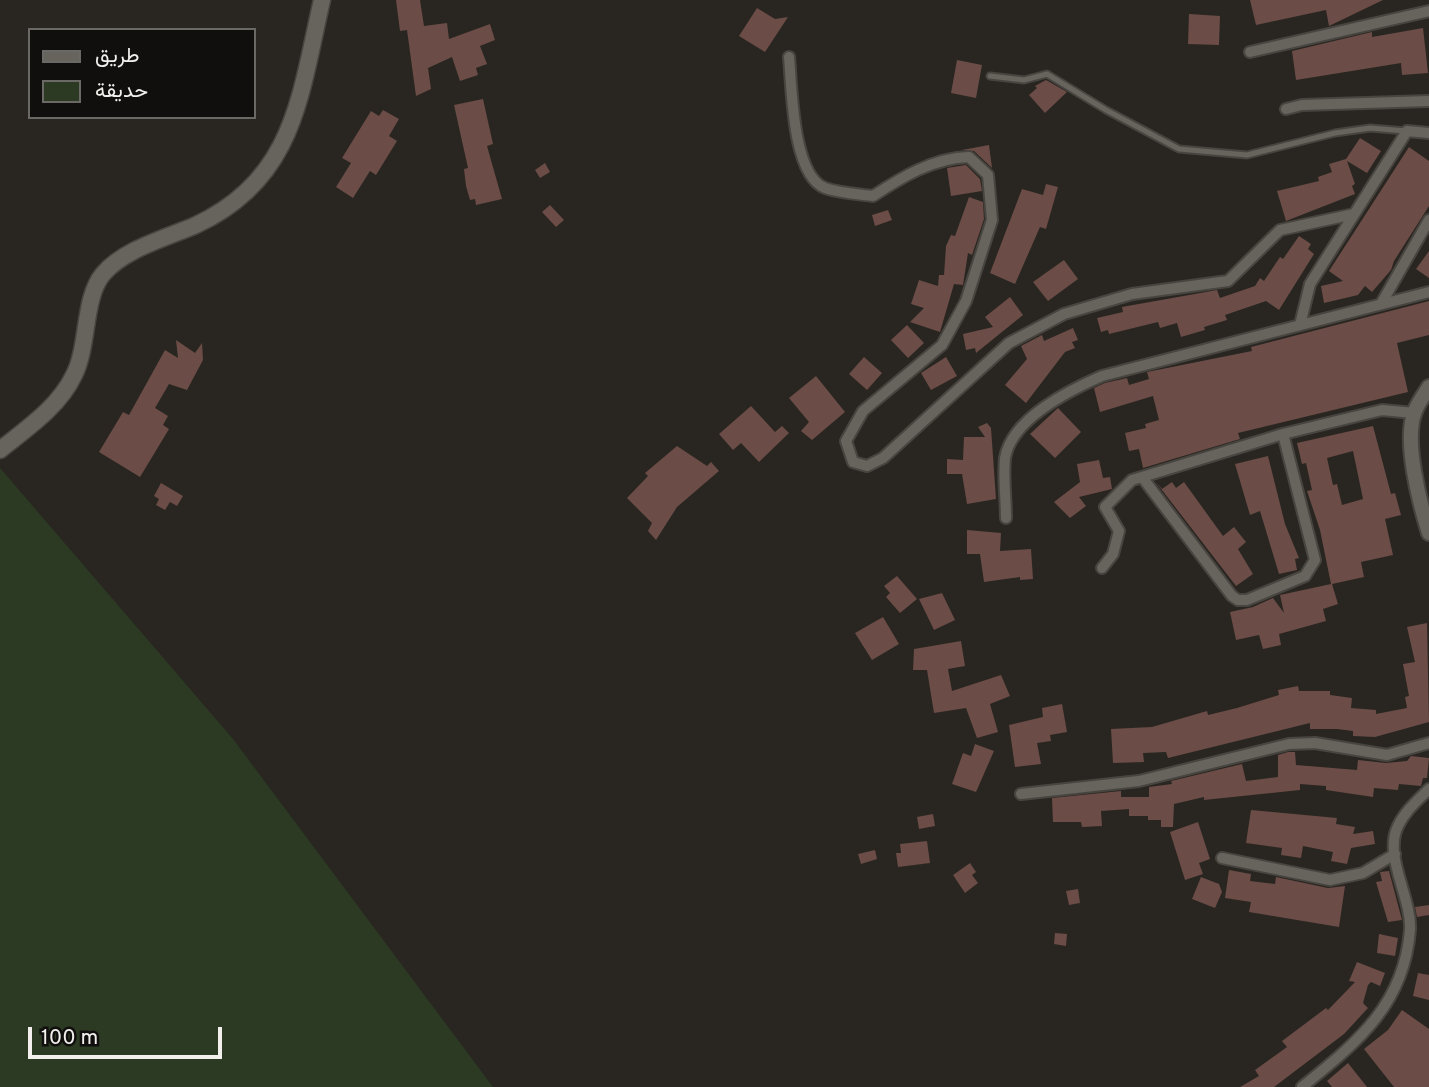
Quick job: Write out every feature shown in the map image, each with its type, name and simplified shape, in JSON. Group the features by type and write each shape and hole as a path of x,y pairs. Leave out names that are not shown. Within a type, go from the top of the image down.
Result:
{"main road":[{"path":"0,450 42,415 71,382 86,340 92,296 101,276 110,267 230,206 270,168 293,119 321,0"}],"street":[{"path":"1250,52 1429,11"},
{"path":"789,57 795,120 804,169 822,187 873,196 903,177 949,158 969,157 988,175 992,220 966,301 942,345 863,411 846,441 853,462 867,466 883,458 1009,343 1064,314 1132,294 1228,281 1280,230 1354,214"},
{"path":"1286,109 1302,105 1429,101"},
{"path":"1300,325 1310,284 1407,131 1429,133"},
{"path":"1381,304 1429,220"},
{"path":"1006,518 1005,457 1024,426 1052,400 1102,376 1429,292"},
{"path":"1429,387 1414,413 1414,463 1421,508 1429,533"},
{"path":"1102,568 1113,554 1119,531 1105,508 1132,480 1283,434 1382,410 1414,413"},
{"path":"1142,477 1232,596 1238,600 1247,600 1305,576 1315,560 1283,434"},
{"path":"1021,794 1139,781 1289,744 1315,743 1387,755 1429,743"},
{"path":"1302,1087 1361,1038 1388,1002 1403,968 1410,910 1395,854 1397,828 1429,789"},
{"path":"1222,858 1330,880 1363,873 1395,854"}],"lane":[{"path":"990,76 1024,80 1047,74 1106,110 1179,149 1247,155 1335,133 1370,128 1407,131"}],"green space":[{"path":"0,468 233,739 493,1087 0,1087"}],"building":[{"path":"396,0 420,0 424,26 447,23 449,39 490,24 495,40 480,46 487,64 476,68 478,75 460,81 452,57 428,68 431,89 416,96 407,30 400,31"},
{"path":"1250,0 1383,0 1329,26 1326,10 1256,25"},
{"path":"757,8 775,19 788,17 765,52 739,36"},
{"path":"1189,14 1220,16 1219,45 1188,44"},
{"path":"1423,28 1428,73 1402,75 1401,63 1296,80 1292,51 1372,32 1372,37"},
{"path":"957,60 982,65 976,98 951,93"},
{"path":"1046,80 1067,92 1045,113 1029,95 1037,88 1035,86"},
{"path":"483,99 493,144 487,146 502,199 476,205 475,199 470,200 466,186 464,169 468,168 454,105"},
{"path":"383,110 399,119 389,136 397,141 376,175 370,171 353,198 336,187 351,163 342,158 371,111 379,116"},
{"path":"1360,138 1381,151 1367,173 1347,161 1355,184 1352,186 1355,194 1286,221 1277,191 1319,181 1318,177 1332,172 1329,164 1346,159"},
{"path":"989,145 992,168 974,151 962,150"},
{"path":"1409,147 1429,161 1429,206 1391,270 1372,292 1365,286 1358,295 1324,303 1321,286 1343,281 1329,271"},
{"path":"545,163 550,172 540,178 535,170"},
{"path":"966,165 980,179 982,191 951,196 947,168"},
{"path":"1046,184 1058,187 1046,229 1040,227 1015,284 990,273 1022,189 1043,195"},
{"path":"969,197 983,202 984,219 972,255 968,253 963,285 954,284 940,332 910,322 924,308 911,304 919,280 938,286 939,275 944,275 946,246 951,235 955,236"},
{"path":"550,205 564,220 556,227 542,212"},
{"path":"888,210 892,220 875,226 872,215"},
{"path":"1299,236 1311,244 1308,249 1314,254 1279,310 1266,301 1225,315 1227,320 1181,337 1177,323 1160,328 1158,322 1109,334 1108,330 1101,332 1097,318 1123,312 1122,307 1217,290 1220,298 1255,286 1260,278 1264,281 1280,257 1283,259"},
{"path":"1429,251 1429,278 1416,269"},
{"path":"1064,260 1078,279 1048,301 1033,282"},
{"path":"1010,297 1023,315 976,353 975,348 966,350 963,334 993,327 985,317"},
{"path":"1429,301 1429,335 1397,343 1408,392 1238,433 1240,439 1143,468 1139,449 1129,451 1125,433 1146,428 1145,424 1159,420 1153,396 1100,412 1094,388 1105,383 1127,378 1129,385 1149,379 1147,372 1252,351 1251,347"},
{"path":"907,325 924,343 908,358 891,340"},
{"path":"1073,328 1078,340 1072,342 1075,348 1065,352 1026,403 1005,385 1027,359 1021,346 1042,335 1044,341"},
{"path":"176,340 195,353 202,343 203,360 187,390 169,384 155,408 168,416 163,425 169,429 140,477 99,452 123,412 129,415 165,350 178,358"},
{"path":"864,357 882,373 867,390 849,374"},
{"path":"946,357 957,376 931,390 921,373"},
{"path":"816,376 845,412 812,440 801,431 809,422 789,398"},
{"path":"751,406 775,432 782,426 789,433 759,462 741,443 733,450 719,434"},
{"path":"1058,408 1081,432 1055,458 1030,434"},
{"path":"987,423 991,428 996,499 967,504 962,474 947,474 947,459 963,460 964,437 985,437 978,427"},
{"path":"1373,426 1391,494 1395,493 1401,515 1385,519 1393,555 1361,562 1364,577 1332,584 1338,604 1323,609 1326,621 1279,634 1281,645 1263,649 1259,635 1236,640 1230,612 1253,607 1273,598 1284,613 1280,595 1331,584 1320,530 1307,491 1312,490 1306,463 1302,464 1297,443","holes":["1353,451 1363,499 1342,505 1337,484 1333,485 1327,458"]},
{"path":"677,446 707,466 711,462 719,471 677,507 656,540 648,531 652,523 627,498 648,476 645,473"},
{"path":"1268,456 1285,524 1299,558 1295,559 1297,570 1279,574 1260,511 1250,515 1235,464"},
{"path":"1099,460 1103,478 1110,477 1112,489 1079,497 1086,506 1070,518 1054,502 1080,482 1077,464"},
{"path":"1155,481 1162,489 1172,482 1176,488 1184,482 1223,536 1234,527 1246,542 1238,549 1253,574 1236,586"},
{"path":"161,483 183,496 177,506 170,502 165,510 156,505 159,499 154,496"},
{"path":"967,530 1001,533 1000,551 1031,549 1033,579 1020,580 1020,577 984,582 980,554 967,554"},
{"path":"897,576 917,599 900,613 886,597 890,593 884,586"},
{"path":"942,593 955,620 934,630 919,599"},
{"path":"883,617 899,644 872,660 855,633"},
{"path":"1427,623 1429,722 1375,737 1353,736 1353,731 1337,729 1310,729 1310,723 1168,758 1166,752 1143,753 1144,762 1113,763 1111,729 1152,727 1207,711 1208,715 1279,695 1278,690 1298,686 1299,691 1330,691 1330,695 1352,698 1351,708 1376,710 1376,714 1407,708 1405,697 1409,696 1403,664 1415,662 1407,627"},
{"path":"961,641 965,666 948,669 952,691 1001,675 1010,696 990,704 998,732 977,738 966,708 934,713 927,670 913,670 914,649"},
{"path":"1062,704 1067,732 1050,735 1051,741 1037,743 1041,764 1015,767 1009,725 1043,717 1042,708"},
{"path":"975,744 994,751 976,792 952,784 963,753 971,756"},
{"path":"1295,752 1296,765 1357,770 1358,760 1386,763 1407,761 1411,756 1429,758 1427,778 1423,778 1421,786 1399,784 1398,790 1374,788 1373,797 1326,790 1326,786 1300,784 1300,790 1204,800 1204,797 1174,804 1173,827 1161,827 1161,820 1148,820 1148,816 1129,816 1129,809 1101,811 1102,826 1082,827 1081,822 1053,822 1052,798 1121,791 1121,797 1149,797 1149,787 1172,784 1171,781 1242,764 1246,781 1278,777 1278,755"},
{"path":"1251,810 1337,818 1336,824 1355,827 1353,834 1373,831 1375,844 1351,848 1347,864 1331,861 1333,852 1303,846 1301,858 1281,855 1282,848 1246,843"},
{"path":"933,814 935,826 919,829 917,817"},
{"path":"1198,822 1210,859 1199,863 1203,874 1185,880 1170,832"},
{"path":"927,841 930,863 898,867 896,853 901,853 900,844"},
{"path":"875,850 877,859 861,864 858,854"},
{"path":"970,863 976,872 972,875 978,883 965,893 953,875"},
{"path":"1229,870 1251,874 1250,881 1275,884 1276,877 1328,888 1345,886 1339,927 1249,912 1251,902 1225,898"},
{"path":"1389,871 1402,920 1388,922 1376,882 1382,881 1380,872"},
{"path":"1201,877 1219,884 1222,892 1215,908 1192,899"},
{"path":"1078,889 1080,903 1069,905 1066,891"},
{"path":"1429,905 1429,915 1417,917 1415,907"},
{"path":"1055,933 1067,934 1066,946 1054,944"},
{"path":"1379,934 1398,938 1395,956 1377,953"},
{"path":"1357,962 1385,973 1380,986 1371,982 1368,985 1363,1003 1368,1008 1344,1034 1274,1087 1240,1087 1259,1076 1255,1070 1287,1047 1282,1041 1326,1008 1328,1010 1355,982 1349,981"},
{"path":"1418,973 1429,975 1429,1000 1413,996"},
{"path":"1402,1010 1429,1029 1429,1087 1394,1087 1364,1049 1388,1030"},
{"path":"1348,1063 1367,1087 1332,1087 1327,1081"}]}
